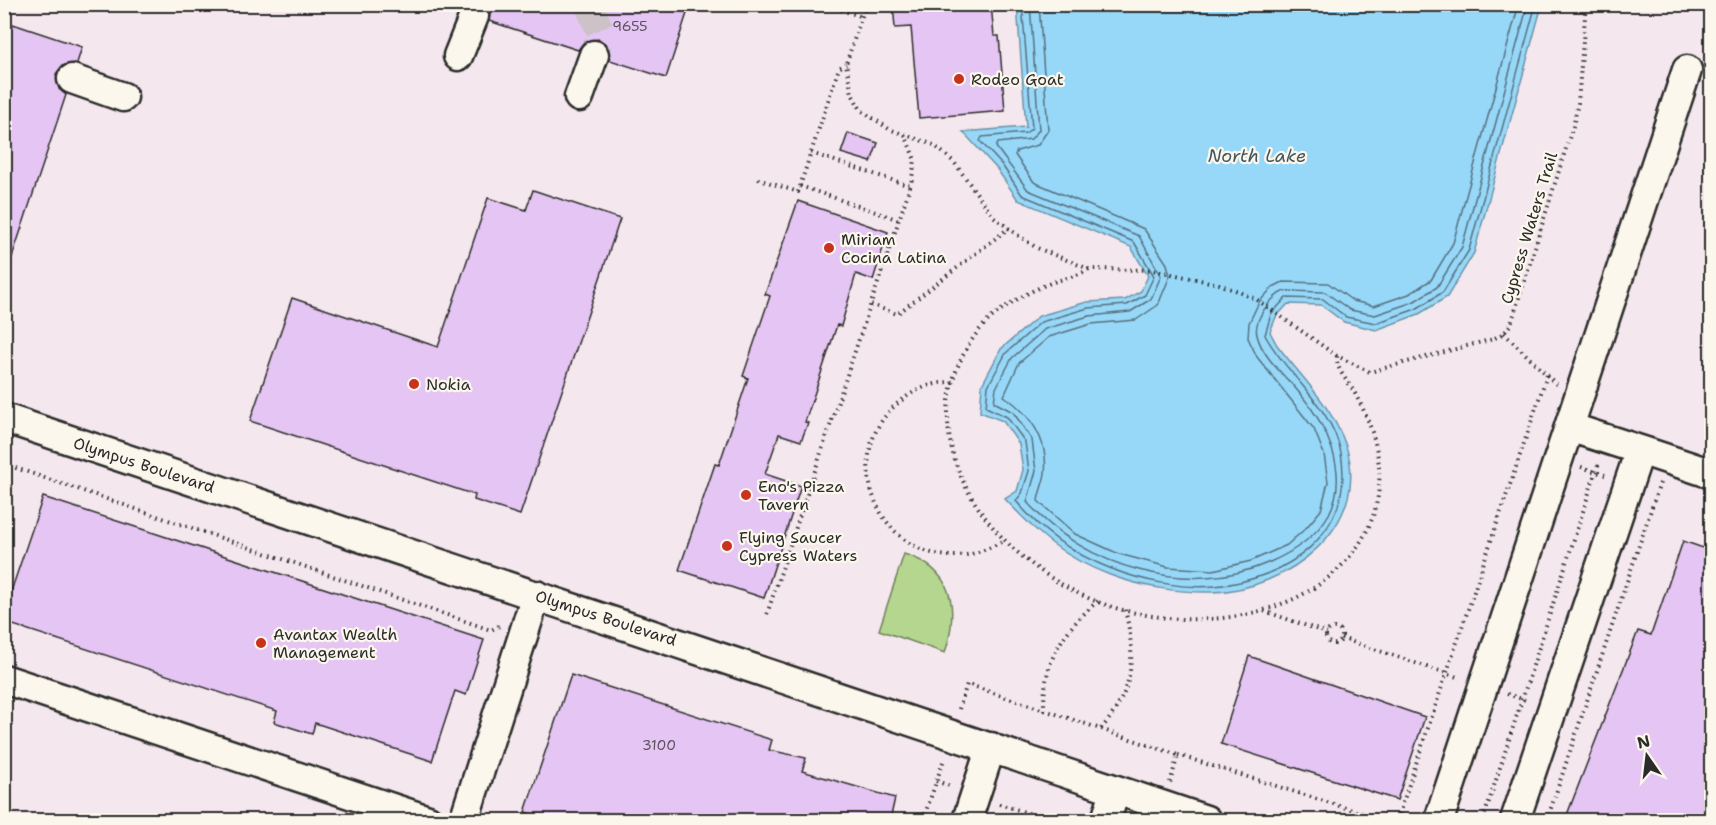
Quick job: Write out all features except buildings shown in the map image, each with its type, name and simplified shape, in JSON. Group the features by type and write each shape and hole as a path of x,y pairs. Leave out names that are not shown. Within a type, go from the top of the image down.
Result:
{"street":[{"path":"458,56 474,16"},
{"path":"579,97 594,55"},
{"path":"1439,820 1687,70"},
{"path":"72,79 123,97"},
{"name":"Olympus Boulevard","path":"7,428 536,595 1206,820"},
{"path":"1569,428 1712,474"},
{"path":"1515,820 1640,450"},
{"path":"464,820 536,595"},
{"path":"4,679 428,820"},
{"path":"967,820 991,747"},
{"path":"1106,820 1115,791"}],"path":[{"path":"824,4 862,17"},
{"path":"866,4 846,63 852,94 861,110 874,121 934,144 954,162 993,216 1037,248 1089,269 1187,275 1220,284 1256,299 1337,356 1370,372 1493,339 1504,333 1566,393 1578,398"},
{"name":"Cypress Waters Trail","path":"1504,333 1516,314 1573,126 1578,103 1586,4"},
{"path":"758,179 798,192 839,68 846,63"},
{"path":"767,614 910,186 915,160 905,134"},
{"path":"811,153 910,186"},
{"path":"800,186 899,220"},
{"path":"871,305 897,314 1009,228"},
{"path":"1089,269 1036,289 993,318 975,335 960,362 953,382 948,419 955,461 979,511 1033,566 1098,601 1125,610 1188,620 1214,620 1263,611 1298,597 1331,576 1348,559 1370,524 1376,502 1379,462 1376,441 1360,402 1338,367 1337,356"},
{"path":"1397,820 1547,375"},
{"path":"953,382 927,386 907,396 880,421 868,457 868,476 873,498 897,534 916,546 934,552 957,556 980,552 1005,540"},
{"path":"1483,820 1606,440"},
{"path":"1523,447 1657,492"},
{"path":"1547,820 1668,460"},
{"path":"4,464 491,630 507,621"},
{"path":"1044,711 1044,689 1056,649 1070,627 1098,601"},
{"path":"1100,730 1116,712 1124,696 1132,669 1129,627 1125,610"},
{"path":"1263,611 1327,633"},
{"path":"1337,629 1342,637 1337,643 1332,643 1327,639 1327,633 1337,629"},
{"path":"959,709 967,684 1100,730 1384,820"},
{"path":"923,820 945,755"},
{"path":"1171,779 1178,755"}],"green space":[{"path":"904,554 933,569 943,580 948,592 952,621 945,653 879,630"}],"water":[{"name":"North Lake","path":"1017,5 1542,5 1474,253 1447,297 1419,314 1376,330 1344,322 1321,305 1288,304 1276,317 1270,332 1277,345 1333,418 1346,446 1351,475 1346,503 1335,527 1317,549 1294,566 1268,580 1241,588 1200,592 1161,588 1122,579 1065,553 1041,534 1005,499 1017,491 1023,470 1019,444 1003,421 980,412 982,385 1001,349 1039,316 1087,302 1125,300 1141,291 1148,276 1131,247 1018,200 997,169 963,132 1026,127"}],"tunnel":[{"path":"588,4 601,32 594,55"}],"place":[{"name":"Rodeo Goat","path":"959,79"},
{"name":"Miriam Cocina Latina","path":"829,248"},
{"name":"Nokia","path":"414,384"},
{"name":"Eno's Pizza Tavern","path":"746,495"},
{"name":"Flying Saucer Cypress Waters","path":"727,546"},
{"name":"Avantax Wealth Management","path":"261,643"}]}
